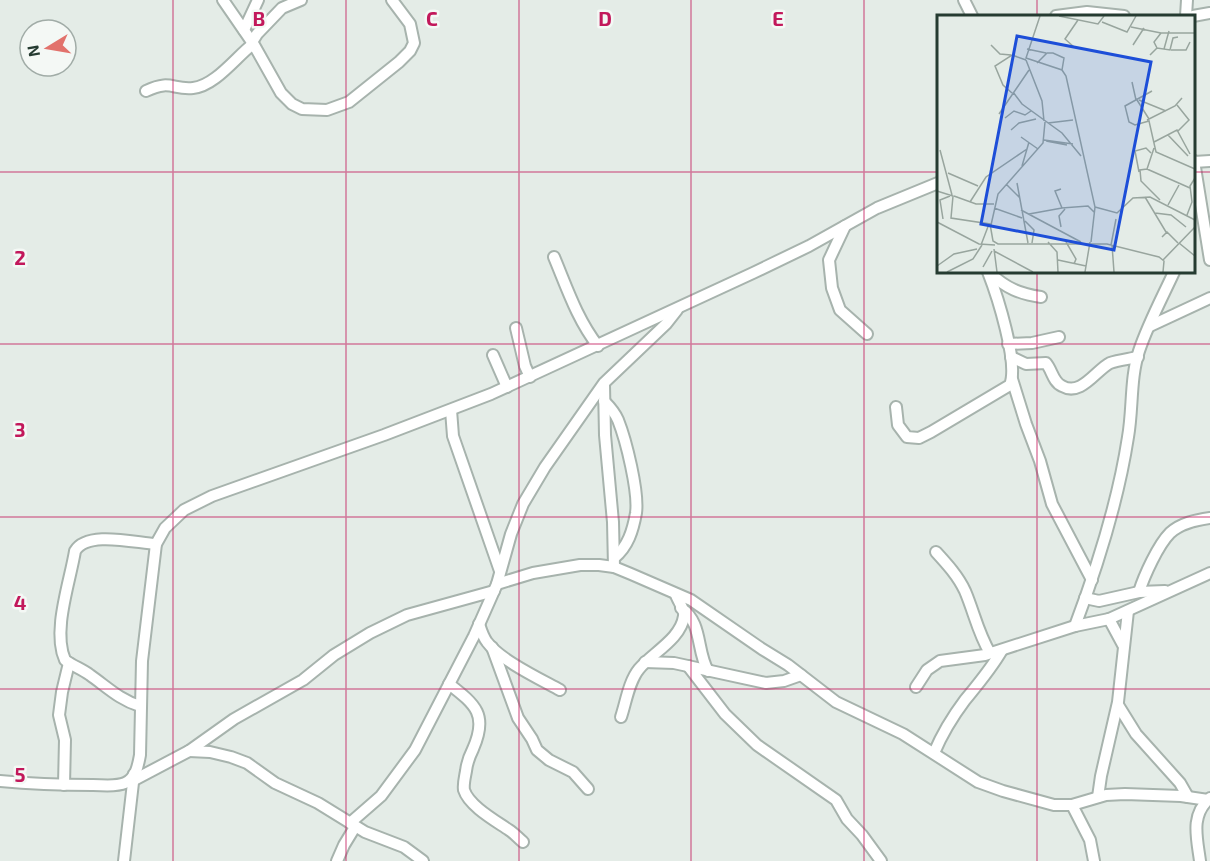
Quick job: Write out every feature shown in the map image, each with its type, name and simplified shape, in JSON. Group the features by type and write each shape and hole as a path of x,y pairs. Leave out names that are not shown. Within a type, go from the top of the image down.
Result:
{"street":[{"path":"223,0 253,43 281,93 292,104 302,109 327,110 350,102 410,51 414,43 410,24 392,0"},
{"path":"244,30 258,0"},
{"path":"146,90 164,84 190,88 200,86 222,74 253,43 257,34 282,8 301,0"},
{"path":"964,0 972,15"},
{"path":"1186,15 1187,0"},
{"path":"1064,15 1087,12 1115,15"},
{"path":"1195,16 1210,13"},
{"path":"1195,168 1210,260"},
{"path":"124,861 134,777 140,755 142,661 156,544 165,528 184,510 212,496 451,410 507,387 809,246 877,208 937,184"},
{"path":"1195,226 1201,211"},
{"path":"845,226 829,260 832,288 840,310 867,334"},
{"path":"554,256 573,305 586,331 598,346"},
{"path":"988,273 1011,357 1012,379 1052,504 1092,580"},
{"path":"989,273 1009,289 1041,297"},
{"path":"1075,626 1110,520 1129,436 1130,406 1138,357 1174,273"},
{"path":"1150,326 1210,298"},
{"path":"337,861 353,825 381,796 415,750 479,624 501,571 510,534 523,504 556,450 604,383 666,324 679,307"},
{"path":"516,328 530,377"},
{"path":"1008,344 1032,343 1059,337"},
{"path":"493,355 507,387"},
{"path":"1011,357 1026,364 1046,363 1058,383 1067,388 1081,386 1088,382 1108,364 1138,357"},
{"path":"896,407 898,425 902,432 906,437 919,438 1001,392 1010,385 1012,379"},
{"path":"604,383 614,563"},
{"path":"604,401 612,409 619,423 635,496 636,511 631,534 614,563"},
{"path":"451,410 456,445 501,571"},
{"path":"1139,592 1148,568 1170,533 1185,524 1210,518"},
{"path":"140,706 127,702 90,674 65,660 60,642 61,619 78,547 87,541 96,539 156,544"},
{"path":"936,552 956,575 964,589 977,629 990,653"},
{"path":"0,781 64,785 124,783 189,751 234,719 303,680 334,655 370,633 407,615 533,573 561,567 614,563 706,609 836,702 903,734 978,782 1054,805 1072,805 1098,797 1125,794 1209,799"},
{"path":"916,687 927,670 940,661 970,658 1075,626 1109,619 1210,573"},
{"path":"1085,598 1099,601 1139,592 1168,591"},
{"path":"621,717 635,674 645,662 665,646 680,626 684,616 676,595"},
{"path":"681,608 694,620 702,661 708,671"},
{"path":"1098,797 1118,705 1128,611"},
{"path":"1109,619 1123,645"},
{"path":"479,624 484,638 492,647 518,666 560,690"},
{"path":"492,647 518,718 537,750 549,760 573,772 588,789"},
{"path":"934,753 965,700 983,681 1002,650"},
{"path":"645,662 674,663 766,683 784,681 801,675"},
{"path":"64,785 65,740 59,715 69,663"},
{"path":"688,666 725,714 751,740 836,800 847,819 862,834 880,861"},
{"path":"449,684 470,702 480,718 481,725 478,735 467,760 465,792 479,808 523,842"},
{"path":"1118,705 1136,734 1180,783 1188,797"},
{"path":"189,751 231,756 247,763 275,783 318,803 375,837 404,847 423,861"},
{"path":"1200,861 1195,827 1205,813 1202,805 1209,799"},
{"path":"1072,805 1090,840 1094,861"}]}
